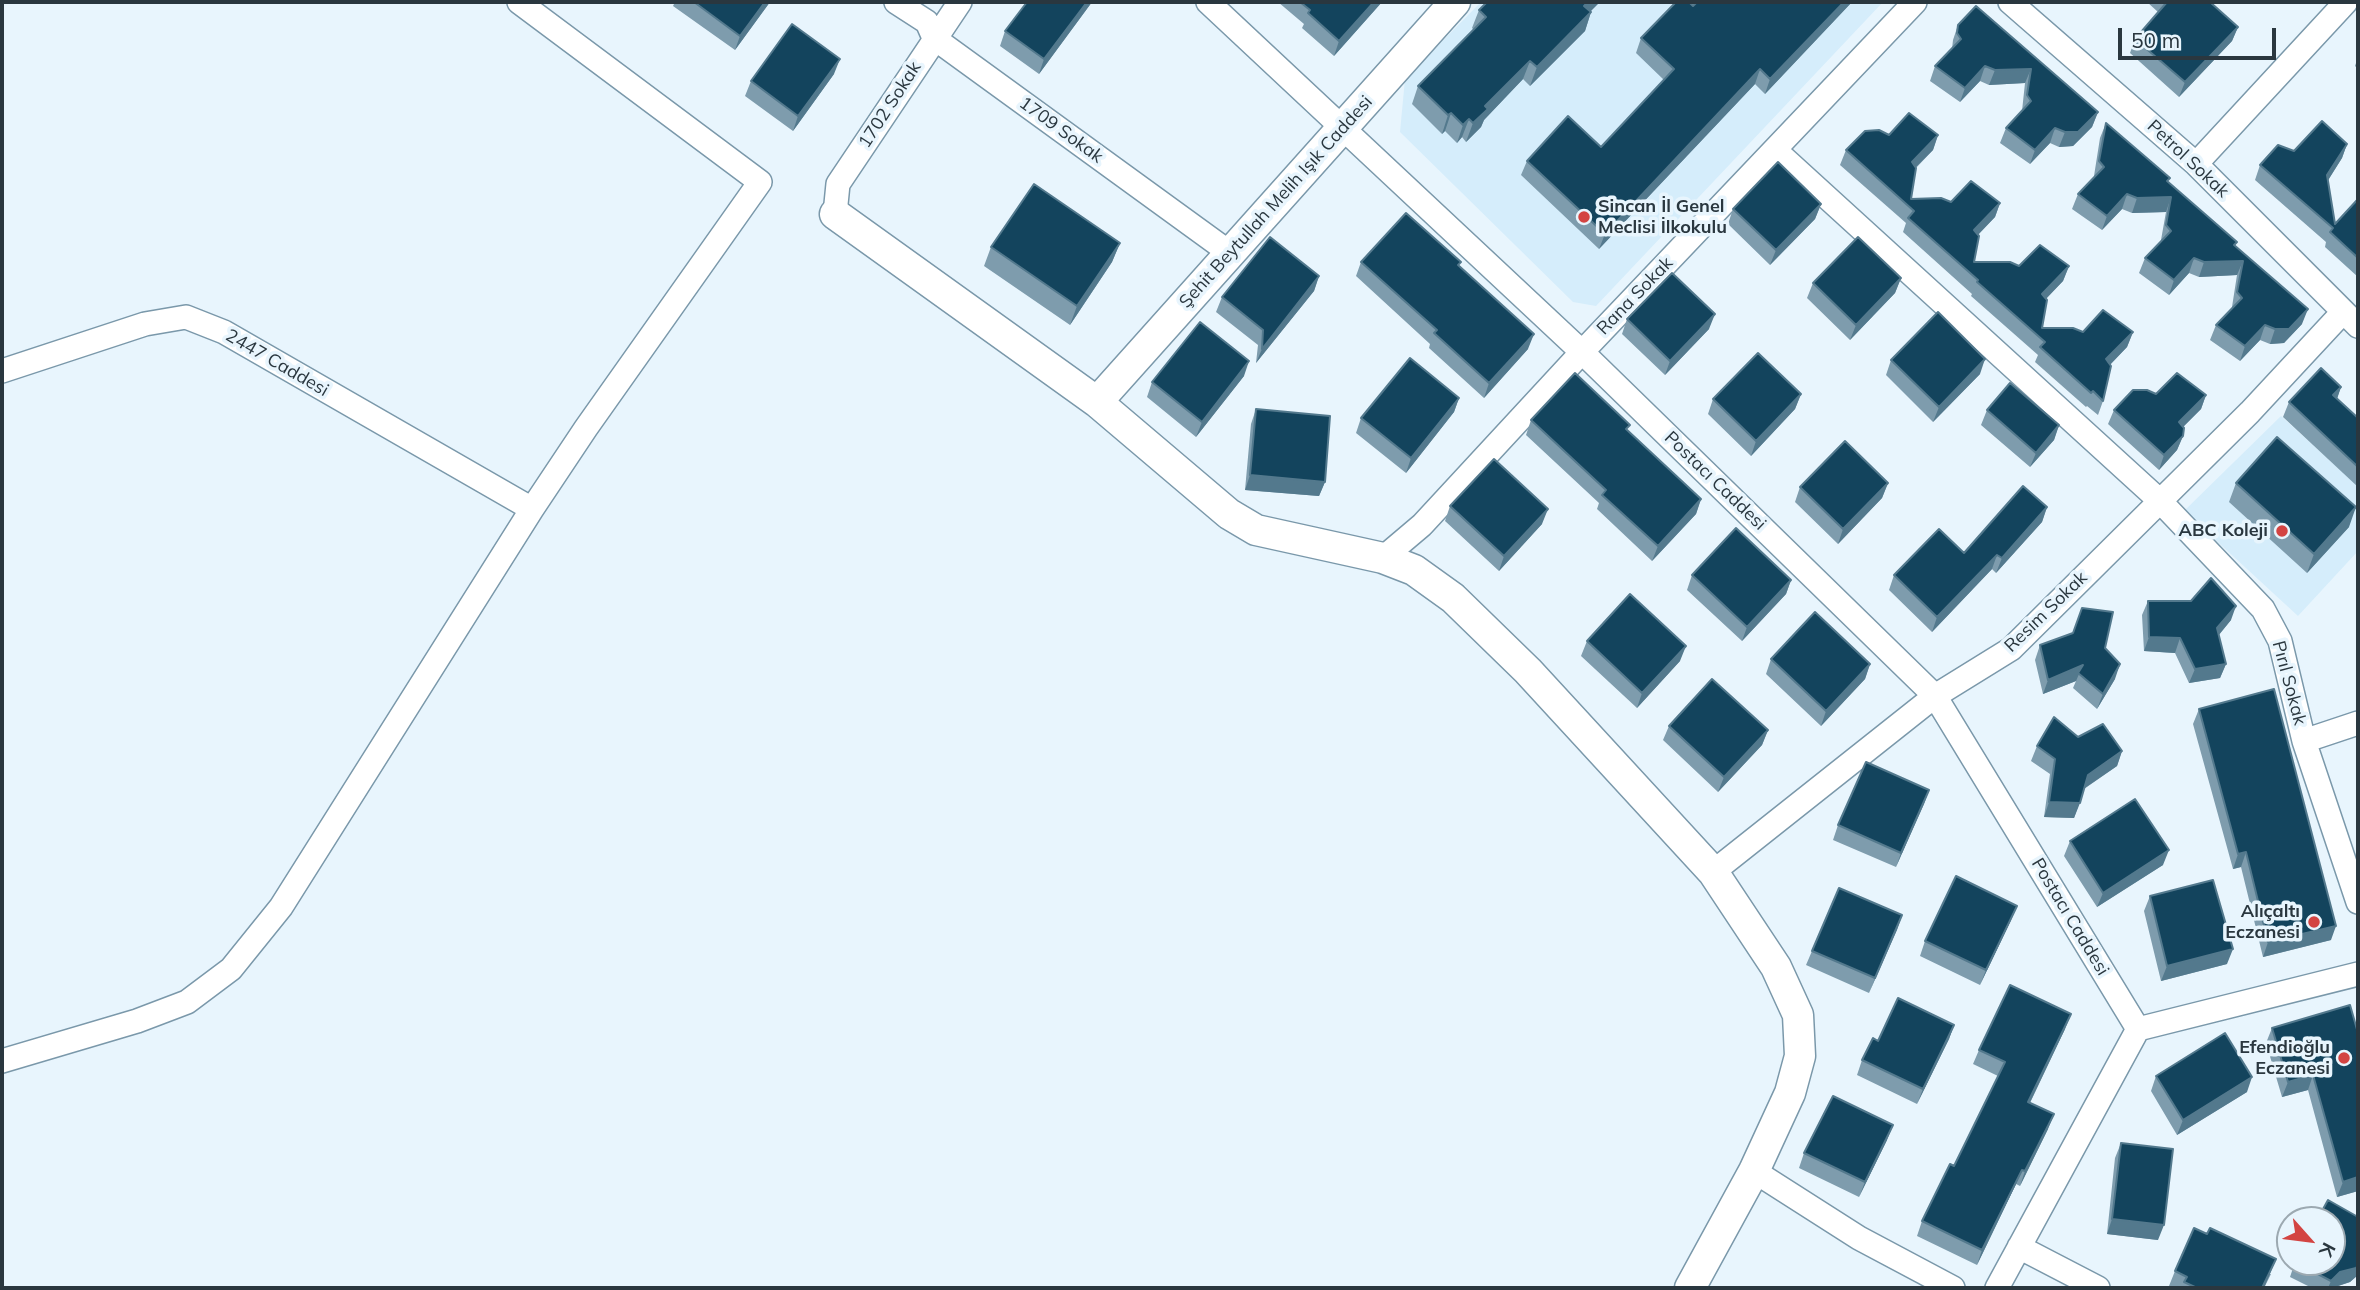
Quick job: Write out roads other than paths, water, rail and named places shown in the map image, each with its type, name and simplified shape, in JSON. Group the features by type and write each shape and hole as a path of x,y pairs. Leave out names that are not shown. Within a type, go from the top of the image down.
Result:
{"street":[{"path":"2,1061 137,1021 187,1002 231,969 281,907 586,428 760,182 519,2"},
{"name":"1709 Sokak","path":"897,2 926,22 934,38 1230,253"},
{"name":"1702 Sokak","path":"835,214 838,184 960,2"},
{"name":"Postacı Caddesi","path":"1208,2 1582,352 1935,696 2138,1029"},
{"name":"Şehit Beytullah Melih Işık Caddesi","path":"1097,402 1455,2"},
{"name":"Rana Sokak","path":"1384,558 1422,525 1582,352 1915,2"},
{"name":"Petrol Sokak","path":"2010,2 2196,164 2351,319"},
{"path":"2196,164 2346,2"},
{"name":"Pırıl Sokak","path":"1775,150 2159,500 2263,609 2280,641 2304,741 2358,902"},
{"path":"835,214 1097,402 1229,514 1256,530 1384,558 1414,570 1453,598 1528,671 1713,872 1776,967 1798,1015 1800,1056 1790,1093 1754,1171 1690,1288"},
{"name":"2447 Caddesi","path":"2,371 145,324 186,317 224,332 532,509"},
{"name":"Resim Sokak","path":"1713,872 1935,696 2011,649 2159,500 2351,319"},
{"path":"2304,741 2358,723"},
{"path":"1997,1288 2138,1029 2358,974"},
{"path":"1754,1171 1858,1238 1953,1288"},
{"path":"2019,1247 2098,1288"}],"place":[{"name":"Sincan İl Genel Meclisi İlkokulu","path":"1584,217"},
{"name":"ABC Koleji","path":"2282,531"},
{"name":"Alıçaltı Eczanesi","path":"2314,922"},
{"name":"Efendioğlu Eczanesi","path":"2344,1058"}]}
